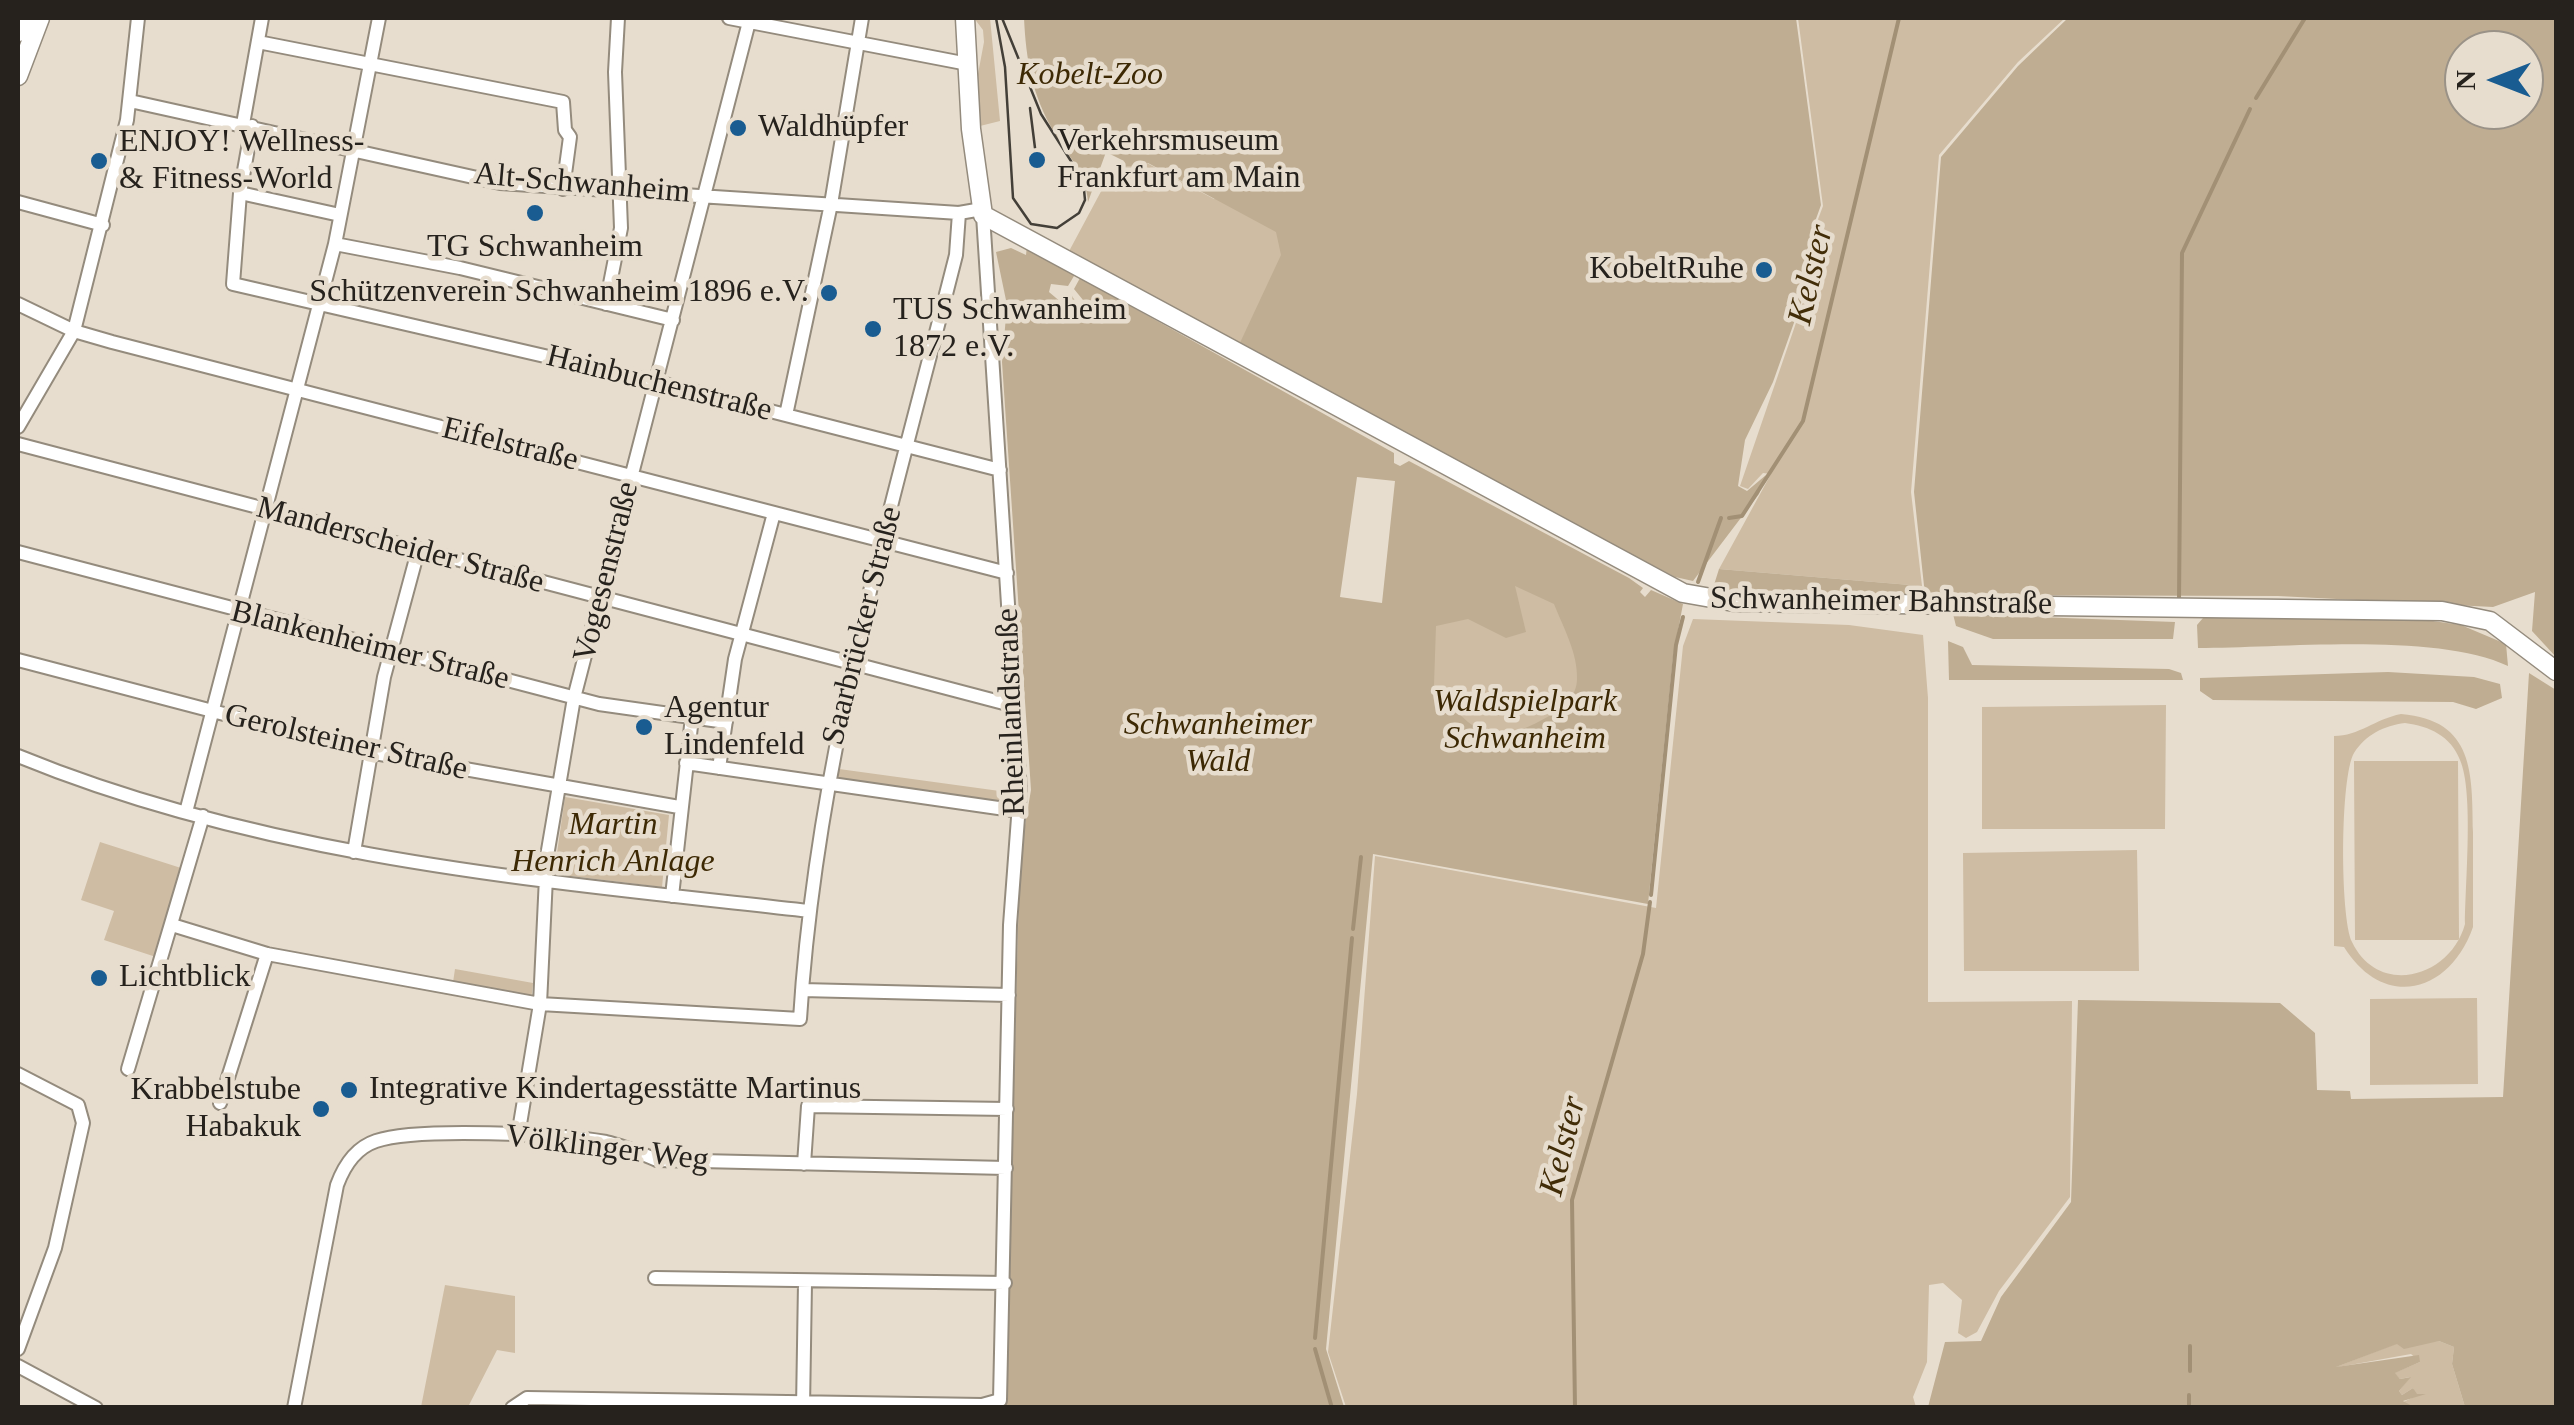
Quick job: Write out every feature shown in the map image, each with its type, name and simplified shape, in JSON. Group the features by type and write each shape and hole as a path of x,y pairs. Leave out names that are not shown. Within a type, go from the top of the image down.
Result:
{"street":[{"path":"18,32 22,18"},
{"path":"18,76 40,18"},
{"path":"18,428 74,332 130,102 138,18"},
{"path":"262,18 240,193 340,215"},
{"path":"186,812 334,244 379,18"},
{"path":"606,304 620,243 615,72 618,18"},
{"path":"729,18 968,64"},
{"path":"786,415 831,204 862,18"},
{"name":"Rheinlandstraße","path":"803,1405 993,1405 1003,1389 1012,871 1019,812 987,235 965,18"},
{"name":"Vogesenstraße","path":"518,1136 540,1004 544,882 574,698 750,20"},
{"path":"258,42 563,102 564,130 570,137 563,189"},
{"name":"Alt-Schwanheim","path":"130,102 500,183 983,212"},
{"name":"Hainbuchenstraße","path":"240,193 233,284 657,382 1000,470"},
{"path":"18,202 103,225"},
{"name":"Saarbrücker Straße","path":"540,1004 800,1019 826,785 851,666 960,238 959,212"},
{"name":"Schwanheimer Bahnstraße","path":"983,212 1601,552 1696,597 1734,602 2442,611 2490,621 2556,671"},
{"path":"960,238 987,235"},
{"path":"334,244 460,268 673,320"},
{"name":"Eifelstraße","path":"18,304 74,332 1006,573"},
{"name":"Manderscheider Straße","path":"18,444 740,637 1015,706"},
{"path":"719,768 740,637 774,514"},
{"path":"354,852 368,752 418,551"},
{"name":"Blankenheimer Straße","path":"18,552 574,698 726,722"},
{"name":"Gerolsteiner Straße","path":"18,660 368,752 679,807"},
{"path":"672,896 692,717"},
{"path":"18,756 186,812 354,852 544,882 810,911"},
{"path":"686,763 1019,812"},
{"path":"128,1069 203,816"},
{"path":"172,925 267,954 540,1004"},
{"path":"220,1103 267,954"},
{"path":"802,990 1009,995"},
{"path":"18,1074 78,1105 83,1123 56,1248 18,1350"},
{"path":"804,1164 808,1106 1007,1109"},
{"name":"Völklinger Weg","path":"294,1408 332,1203 342,1172 355,1154 376,1140 400,1136 518,1136 606,1142 657,1160 1006,1168"},
{"path":"655,1278 1005,1283"},
{"path":"512,1408 527,1398 803,1405 805,1283"},
{"path":"18,1366 96,1408"}],"green space":[{"path":"974,18 990,18 1000,121 980,126 978,74 984,42 983,30"},
{"name":"Kobelt-Zoo","path":"1024,18 1796,18 1821,205 1812,230 1807,286 1773,382 1745,440 1738,486 1747,491 1766,475 1759,494 1693,581 1675,577 1238,347 1281,255 1276,232 1148,163 1113,169 1124,161 1106,152 1088,202 1080,174 1046,118 1035,91"},
{"path":"1798,18 2065,18 2018,62 1939,155 1911,492 1922,586 1719,569 1771,474 1763,473 1748,489 1740,486 1810,282 1814,230 1823,206"},
{"path":"2068,18 2556,18 2556,657 2532,631 2535,592 2493,607 2278,596 1925,595 1914,492 1941,157 2018,66"},
{"path":"1344,159 1238,347 1067,255 1113,169 1147,163 1214,199"},
{"name":"Schwanheimer Wald","path":"1027,246 1070,269 1074,276 1068,286 1051,284 1049,292 1062,303 1072,296 1085,317 1091,317 1092,311 1074,289 1080,278 1394,453 1394,463 1400,466 1409,461 1629,578 1643,588 1640,592 1645,597 1651,590 1683,604 1673,657 1648,904 1373,854 1326,1349 1344,1407 1005,1407 1020,855 1031,790 1002,362 1007,305 996,252 1011,248 1026,255","holes":["1357,477 1395,481 1382,603 1340,597","1515,586 1554,604 1573,650 1576,685 1569,700 1556,712 1530,726 1499,734 1474,726 1434,685 1436,626 1468,619 1506,638 1526,632"]},
{"name":"Waldspielpark Schwanheim","path":"1405,488 1607,583 1644,889 1386,840"},
{"path":"1719,569 1922,586 1922,596 1732,593 1713,588"},
{"path":"1953,614 2175,622 2173,639 1993,639 1956,626"},
{"path":"2405,617 2461,625 2506,644 2508,666 2478,655 2401,645 2198,648 2197,625 2203,618"},
{"path":"1693,619 1849,625 1923,635 1928,698 1928,1002 2072,1001 2070,1197 1999,1291 1977,1332 1966,1338 1958,1333 1962,1300 1943,1283 1929,1285 1927,1362 1913,1397 1916,1407 1346,1407 1328,1352 1357,1094 1375,856 1656,908 1683,646"},
{"path":"1948,641 1963,647 1972,665 2169,669 2181,673 2183,680 1949,680"},
{"path":"2388,672 2474,677 2500,684 2502,698 2476,709 2453,702 2213,700 2200,691 2200,678"},
{"path":"2529,673 2556,690 2556,1407 2465,1407 2452,1364 2454,1347 2439,1341 2404,1349 2397,1344 2336,1367 2419,1355 2420,1362 2395,1373 2400,1379 2411,1377 2399,1391 2402,1395 2413,1388 2417,1394 2426,1394 2403,1401 2414,1407 1928,1407 1945,1342 1981,1341 2001,1297 2071,1202 2078,1000 2280,1003 2315,1033 2317,1090 2350,1091 2351,1099 2503,1097"},
{"path":"2166,705 2165,829 1982,829 1982,707"},
{"path":"2392,716 2425,718 2456,739 2464,754 2472,790 2473,927 2449,967 2415,986 2396,986 2378,980 2360,967 2344,947 2334,946 2334,736","holes":["2414,724 2431,730 2451,745 2464,775 2468,816 2465,924 2445,957 2430,968 2396,975 2379,970 2364,959 2352,942 2345,905 2344,816 2349,767 2359,746 2383,729"]},
{"path":"2354,761 2458,761 2459,940 2355,940"},
{"path":"839,769 1007,792 1006,803 838,779"},
{"name":"Martin Henrich Anlage","path":"565,797 669,815 662,887 554,874"},
{"path":"100,842 181,868 156,957 104,940 114,911 81,900"},
{"path":"2137,850 2139,971 1964,971 1963,853"},
{"path":"455,969 533,983 531,1001 452,989"},
{"path":"2477,998 2478,1084 2370,1085 2370,999"},
{"path":"445,1285 515,1296 515,1353 497,1350 468,1407 421,1407"},
{"path":"2439,1341 2454,1347 2452,1364 2465,1407 2414,1407 2401,1403 2416,1396 2413,1388 2402,1395 2399,1391 2410,1377 2400,1379 2394,1373 2420,1362 2411,1354 2333,1368 2398,1343"}],"waterway":[{"name":"Kelster","path":"1729,518 1742,516 1803,421 1899,18"},
{"path":"2256,98 2305,18"},
{"path":"2179,600 2182,253 2250,109"},
{"name":"Kelster","path":"1698,582 1721,518"},
{"name":"Kelster","path":"1651,895 1676,645 1683,617"},
{"path":"1353,929 1361,857"},
{"name":"Kelster","path":"1575,1408 1572,1200 1643,954 1650,902"},
{"path":"1315,1338 1352,938"},
{"path":"2190,1346 2190,1371"},
{"path":"1315,1349 1332,1408"},
{"path":"2189,1395 2189,1408"}],"tram line":[{"path":"996,18 1005,67 1013,198 1031,224 1057,228 1079,213 1085,200 1083,180 1041,114 1002,18"},
{"path":"1030,108 1035,148"}],"place":[{"name":"Waldhüpfer","path":"738,128"},
{"name":"Verkehrsmuseum Frankfurt am Main","path":"1037,160"},
{"name":"ENJOY! Wellness- & Fitness-World","path":"99,161"},
{"name":"TG Schwanheim","path":"535,213"},
{"name":"KobeltRuhe","path":"1764,270"},
{"name":"Schützenverein Schwanheim 1896 e.V.","path":"829,293"},
{"name":"TUS Schwanheim 1872 e.V.","path":"873,329"},
{"name":"Agentur Lindenfeld","path":"644,727"},
{"name":"Lichtblick","path":"99,978"},
{"name":"Integrative Kindertagesstätte Martinus","path":"349,1090"},
{"name":"Krabbelstube Habakuk","path":"321,1109"}]}
